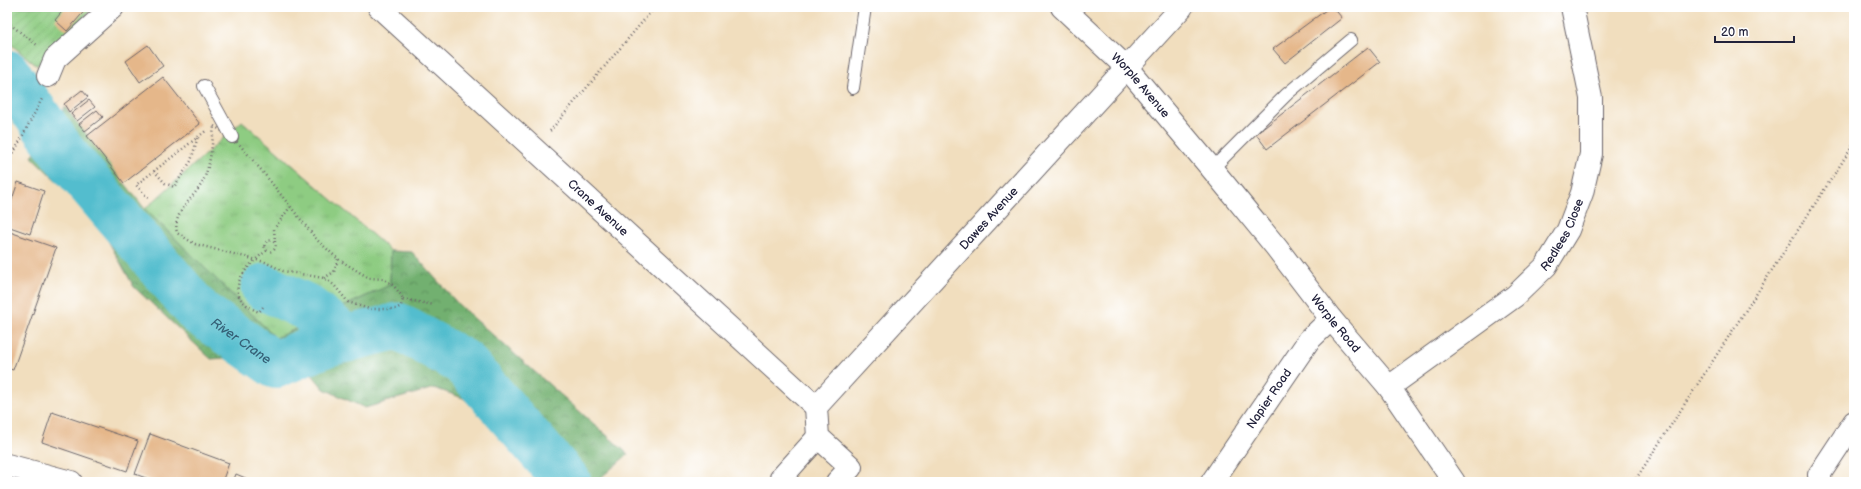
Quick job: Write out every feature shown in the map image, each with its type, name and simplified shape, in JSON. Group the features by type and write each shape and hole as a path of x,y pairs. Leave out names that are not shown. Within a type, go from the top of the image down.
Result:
{"street":[{"path":"49,76 113,7"},
{"name":"Crane Avenue","path":"380,7 816,408"},
{"name":"Worple Avenue","path":"1062,7 1127,68 1212,169"},
{"name":"Dawes Avenue","path":"816,408 1182,7"},
{"name":"Redlees Close","path":"1388,388 1515,296 1546,266 1568,230 1582,193 1591,154 1591,98 1572,7"},
{"name":"Worple Road","path":"1212,169 1276,247 1331,319 1388,388 1454,482"},
{"name":"Napier Road","path":"1212,482 1309,340 1331,319"},
{"path":"816,408 818,437 851,467 837,482"},
{"path":"1821,482 1819,474 1854,422"},
{"path":"785,482 781,478 818,437"},
{"path":"7,465 71,482"}],"lane":[{"path":"853,88 865,7"},
{"path":"1212,169 1287,94 1351,40"},
{"path":"204,86 232,137"}],"path":[{"path":"535,148 655,7"},
{"path":"7,22 49,76 15,151 12,156 7,156"},
{"path":"214,126 232,137 262,171 317,240 338,259 370,278 384,279 394,286 403,299 401,306 396,309 369,309 348,302 334,285 324,278 283,271 256,259 195,244 177,233 175,226 177,216 204,180 211,155 214,126"},
{"path":"148,198 136,185 214,126"},
{"path":"154,171 165,183 174,187 191,161 199,136"},
{"path":"1634,482 1854,144"},
{"path":"263,307 259,312 250,308 239,296 236,288 240,279 256,259 266,251 274,250 276,246 274,229 290,207"},
{"path":"266,251 264,246 266,242 270,240 275,242"},
{"path":"324,278 334,272 338,259"},
{"path":"403,299 434,305"}],"green space":[{"path":"7,7 94,7 37,66 7,41"},
{"path":"65,107 145,209 276,338 390,285 391,251 412,252 459,305 628,454 596,482 574,482 463,398 434,388 365,408 324,389 300,360 251,356 211,359 134,287 96,219 32,157"},
{"path":"242,121 391,251 390,285 276,338 145,209"}],"building":[{"path":"66,7 88,7 67,31 55,20"},
{"path":"1330,7 1333,7 1342,18 1285,63 1273,49"},
{"path":"148,45 163,66 140,82 126,61"},
{"path":"1368,47 1380,62 1267,149 1256,134"},
{"path":"163,77 200,124 124,183 87,136"},
{"path":"82,90 88,97 69,112 64,104"},
{"path":"89,100 95,107 77,121 71,114"},
{"path":"97,110 103,117 85,131 79,124"},
{"path":"18,182 44,191 30,234 7,226 7,214"},
{"path":"7,231 56,248 13,370 7,368"},
{"path":"52,412 138,441 127,471 42,442"},
{"path":"150,434 229,463 222,482 157,482 135,474"},
{"path":"236,474 255,482 233,482"}],"waterway":[{"name":"River Crane","path":"7,73 65,155 199,312 275,365 325,344 398,326 463,362 568,482"},
{"path":"264,287 306,307 347,339"}]}
